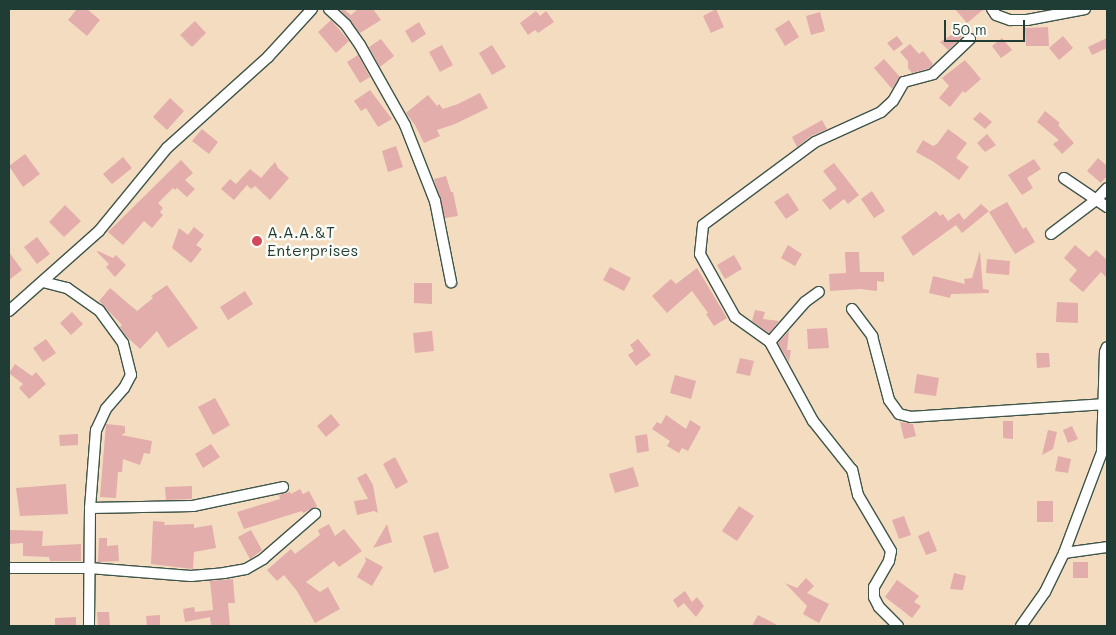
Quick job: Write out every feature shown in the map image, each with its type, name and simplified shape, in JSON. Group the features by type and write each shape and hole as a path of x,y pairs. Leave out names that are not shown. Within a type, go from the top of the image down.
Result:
{"street":[{"path":"9,311 99,231 167,148 268,57 312,9"},
{"path":"329,9 346,26 360,45 406,125 435,201 450,282"},
{"path":"992,9 996,15 1010,20 1027,20 1085,9"},
{"path":"898,626 879,607 874,597 874,587 889,561 891,551 858,496 852,470 813,421 770,342 735,317 700,254 703,226 815,142 881,112 893,101 904,82 933,74 970,40"},
{"path":"1064,178 1107,207"},
{"path":"1051,234 1096,200 1107,188"},
{"path":"43,282 67,288 99,310 123,343 131,375 124,388 106,409 96,430 90,508 89,626"},
{"path":"770,342 805,302 819,292"},
{"path":"852,309 872,336 888,400 899,414 911,417 1105,404"},
{"path":"1021,626 1045,592 1064,553 1105,452 1105,352 1107,347"},
{"path":"90,508 193,506 283,487"},
{"path":"9,568 88,568 191,576 246,569 263,559 315,514"},
{"path":"1064,553 1107,547"}],"building":[{"path":"77,9 87,9 100,20 87,36 68,20"},
{"path":"343,9 351,15 358,9 373,9 381,20 360,33 341,11"},
{"path":"716,9 724,27 711,33 703,16"},
{"path":"955,9 984,9 967,23"},
{"path":"536,11 540,16 546,11 554,22 538,33 535,30 528,35 520,23"},
{"path":"820,12 825,31 811,35 806,16"},
{"path":"331,20 349,41 336,53 318,32"},
{"path":"789,20 799,37 785,46 775,29"},
{"path":"195,21 206,33 192,47 180,35"},
{"path":"419,22 426,34 412,43 405,31"},
{"path":"1048,27 1049,46 1026,46 1025,28"},
{"path":"958,31 962,37 948,50 940,42"},
{"path":"897,36 903,44 894,51 887,43"},
{"path":"1063,36 1073,48 1059,60 1049,48"},
{"path":"1002,38 1012,50 1001,58 992,46"},
{"path":"1107,38 1107,48 1092,55 1088,47"},
{"path":"381,39 394,56 380,67 369,47"},
{"path":"910,44 919,54 923,51 933,64 930,68 912,73 908,68 908,61 900,52"},
{"path":"442,45 453,65 440,72 429,52"},
{"path":"492,45 506,67 492,75 479,53"},
{"path":"358,55 370,77 360,83 347,62"},
{"path":"884,59 900,77 892,89 874,68"},
{"path":"965,60 981,79 965,93 963,91 950,107 939,98 949,86 942,78"},
{"path":"370,90 392,119 378,127 366,108 361,111 354,101"},
{"path":"480,93 488,108 455,124 437,130 440,136 424,143 415,125 406,113 428,95 437,106 439,104 443,109"},
{"path":"170,98 184,111 167,130 153,117"},
{"path":"1045,111 1060,123 1058,125 1074,143 1062,154 1053,144 1059,140 1037,122"},
{"path":"980,112 992,122 985,129 973,119"},
{"path":"822,120 827,129 811,136 797,147 792,137"},
{"path":"202,129 218,142 209,154 192,141"},
{"path":"948,129 967,143 956,158 969,167 959,180 916,152 923,140 933,146 937,144"},
{"path":"987,134 996,145 985,152 977,143"},
{"path":"396,146 403,167 388,172 382,151"},
{"path":"25,154 40,174 23,187 9,166"},
{"path":"123,157 132,168 112,184 103,174"},
{"path":"1098,158 1107,166 1107,176 1101,183 1087,171"},
{"path":"1034,159 1041,169 1027,178 1033,188 1022,195 1008,175"},
{"path":"181,160 193,173 185,180 195,189 187,197 177,188 175,190 173,188 158,203 163,208 160,212 163,215 152,228 144,221 123,245 108,232"},
{"path":"275,162 278,168 289,178 270,200 255,186 251,189 247,185 234,200 221,189 230,179 236,184 250,169 261,178"},
{"path":"834,163 859,195 848,204 844,199 830,210 822,200 837,189 823,171"},
{"path":"446,176 451,192 453,192 458,216 445,218 434,179"},
{"path":"872,191 885,211 874,218 861,199"},
{"path":"788,193 799,210 786,219 774,202"},
{"path":"1007,202 1023,229 1026,227 1035,242 1015,254 989,212"},
{"path":"981,204 989,211 962,233 956,225 913,256 901,237 936,211 940,216 943,214 948,221 959,213 964,220"},
{"path":"65,205 81,221 64,237 49,222"},
{"path":"194,227 204,235 196,245 202,249 191,263 172,248 179,228 188,235"},
{"path":"37,237 50,254 37,264 24,247"},
{"path":"788,245 802,254 795,266 781,258"},
{"path":"1075,245 1089,257 1096,250 1107,260 1107,278 1101,272 1083,292 1069,280 1077,270 1064,258"},
{"path":"98,251 113,258 116,255 126,265 115,277 106,267 109,264"},
{"path":"980,251 983,289 989,290 989,293 951,294 950,298 929,293 933,276 965,284 964,279 972,278"},
{"path":"9,252 22,270 9,280"},
{"path":"845,252 859,252 860,272 884,272 884,282 877,281 877,291 860,289 830,291 829,274 846,273"},
{"path":"734,255 742,269 725,279 717,265"},
{"path":"987,259 1010,261 1009,275 986,273"},
{"path":"610,267 631,278 624,291 603,280"},
{"path":"697,268 727,318 714,326 706,314 708,313 692,291 667,313 652,296 671,279 676,284"},
{"path":"414,283 432,283 432,304 414,303"},
{"path":"167,285 198,328 168,348 157,331 140,349 126,336 120,327 122,325 99,301 110,288 137,311 153,298 151,296"},
{"path":"245,291 253,304 228,320 220,307"},
{"path":"1057,302 1078,303 1078,323 1056,322"},
{"path":"755,310 765,312 763,319 779,321 769,333 752,321"},
{"path":"72,312 83,324 71,335 60,323"},
{"path":"827,328 829,348 808,349 807,329"},
{"path":"432,331 434,351 415,353 413,333"},
{"path":"789,331 787,350 791,350 789,362 778,343"},
{"path":"46,339 56,353 43,362 33,348"},
{"path":"638,339 651,355 636,366 628,355 634,351 630,345"},
{"path":"1036,353 1049,353 1050,367 1037,368"},
{"path":"740,358 754,361 750,376 736,373"},
{"path":"15,364 32,376 36,372 46,384 29,399 19,388 23,384 9,373"},
{"path":"917,374 939,378 936,396 914,393"},
{"path":"675,375 696,381 691,399 670,393"},
{"path":"215,398 230,425 213,435 198,407"},
{"path":"331,414 340,425 326,437 317,426"},
{"path":"666,415 686,429 690,420 701,427 688,451 682,448 679,453 667,446 670,441 652,429 657,422 661,424"},
{"path":"1003,421 1013,421 1013,439 1003,438"},
{"path":"900,422 913,424 916,436 904,439"},
{"path":"106,424 125,426 125,433 121,435 152,441 150,454 144,453 140,465 123,459 122,472 118,472 116,498 100,497"},
{"path":"1072,426 1078,439 1068,443 1063,430"},
{"path":"1048,430 1057,432 1053,449 1042,455"},
{"path":"78,434 78,445 60,446 59,435"},
{"path":"647,434 649,451 637,453 635,436"},
{"path":"211,444 220,457 203,468 195,454"},
{"path":"1058,456 1071,459 1068,473 1055,471"},
{"path":"395,457 408,482 396,489 383,464"},
{"path":"633,467 639,486 615,493 609,474"},
{"path":"366,473 373,485 378,513 374,511 357,515 354,501 368,499 357,478"},
{"path":"66,484 68,514 20,516 16,488"},
{"path":"192,486 192,499 166,500 165,487"},
{"path":"300,489 303,494 309,491 317,506 303,513 302,511 244,529 237,512 280,499 279,495 290,492 291,494"},
{"path":"1037,501 1053,501 1053,522 1037,522"},
{"path":"739,506 754,516 737,541 722,531"},
{"path":"904,516 911,535 899,539 892,520"},
{"path":"153,521 165,522 164,525 194,524 194,528 212,525 216,548 194,552 193,569 151,564"},
{"path":"329,524 335,536 344,529 362,551 339,567 334,561 306,582 320,592 328,587 340,609 315,623 297,591 284,575 277,581 267,570 291,549 295,554 320,535 318,530"},
{"path":"387,524 392,542 373,548"},
{"path":"9,530 43,531 42,546 81,544 81,561 50,561 49,557 23,556 23,543 9,544"},
{"path":"251,530 262,550 250,559 238,537"},
{"path":"929,531 937,551 926,555 918,536"},
{"path":"438,532 449,568 434,573 423,536"},
{"path":"99,538 107,538 107,546 118,545 119,561 98,562"},
{"path":"365,557 383,567 372,586 357,577 366,561"},
{"path":"1073,562 1088,562 1088,578 1073,578"},
{"path":"954,573 966,576 963,590 950,589"},
{"path":"806,578 814,586 807,593 829,604 819,623 803,614 807,606 785,583 797,588"},
{"path":"233,579 235,603 228,603 230,626 211,626 210,617 185,622 183,609 194,607 195,612 213,610 210,581"},
{"path":"897,580 919,596 914,602 921,606 912,618 885,597"},
{"path":"685,591 692,602 697,597 704,606 696,617 684,603 678,608 673,600"},
{"path":"97,612 109,612 110,626 98,626"},
{"path":"160,615 160,626 147,626 146,616"},
{"path":"758,615 779,626 752,626"},
{"path":"76,617 76,626 55,626 55,618"}],"place":[{"name":"A.A.A.&T Enterprises","path":"257,241"}]}
